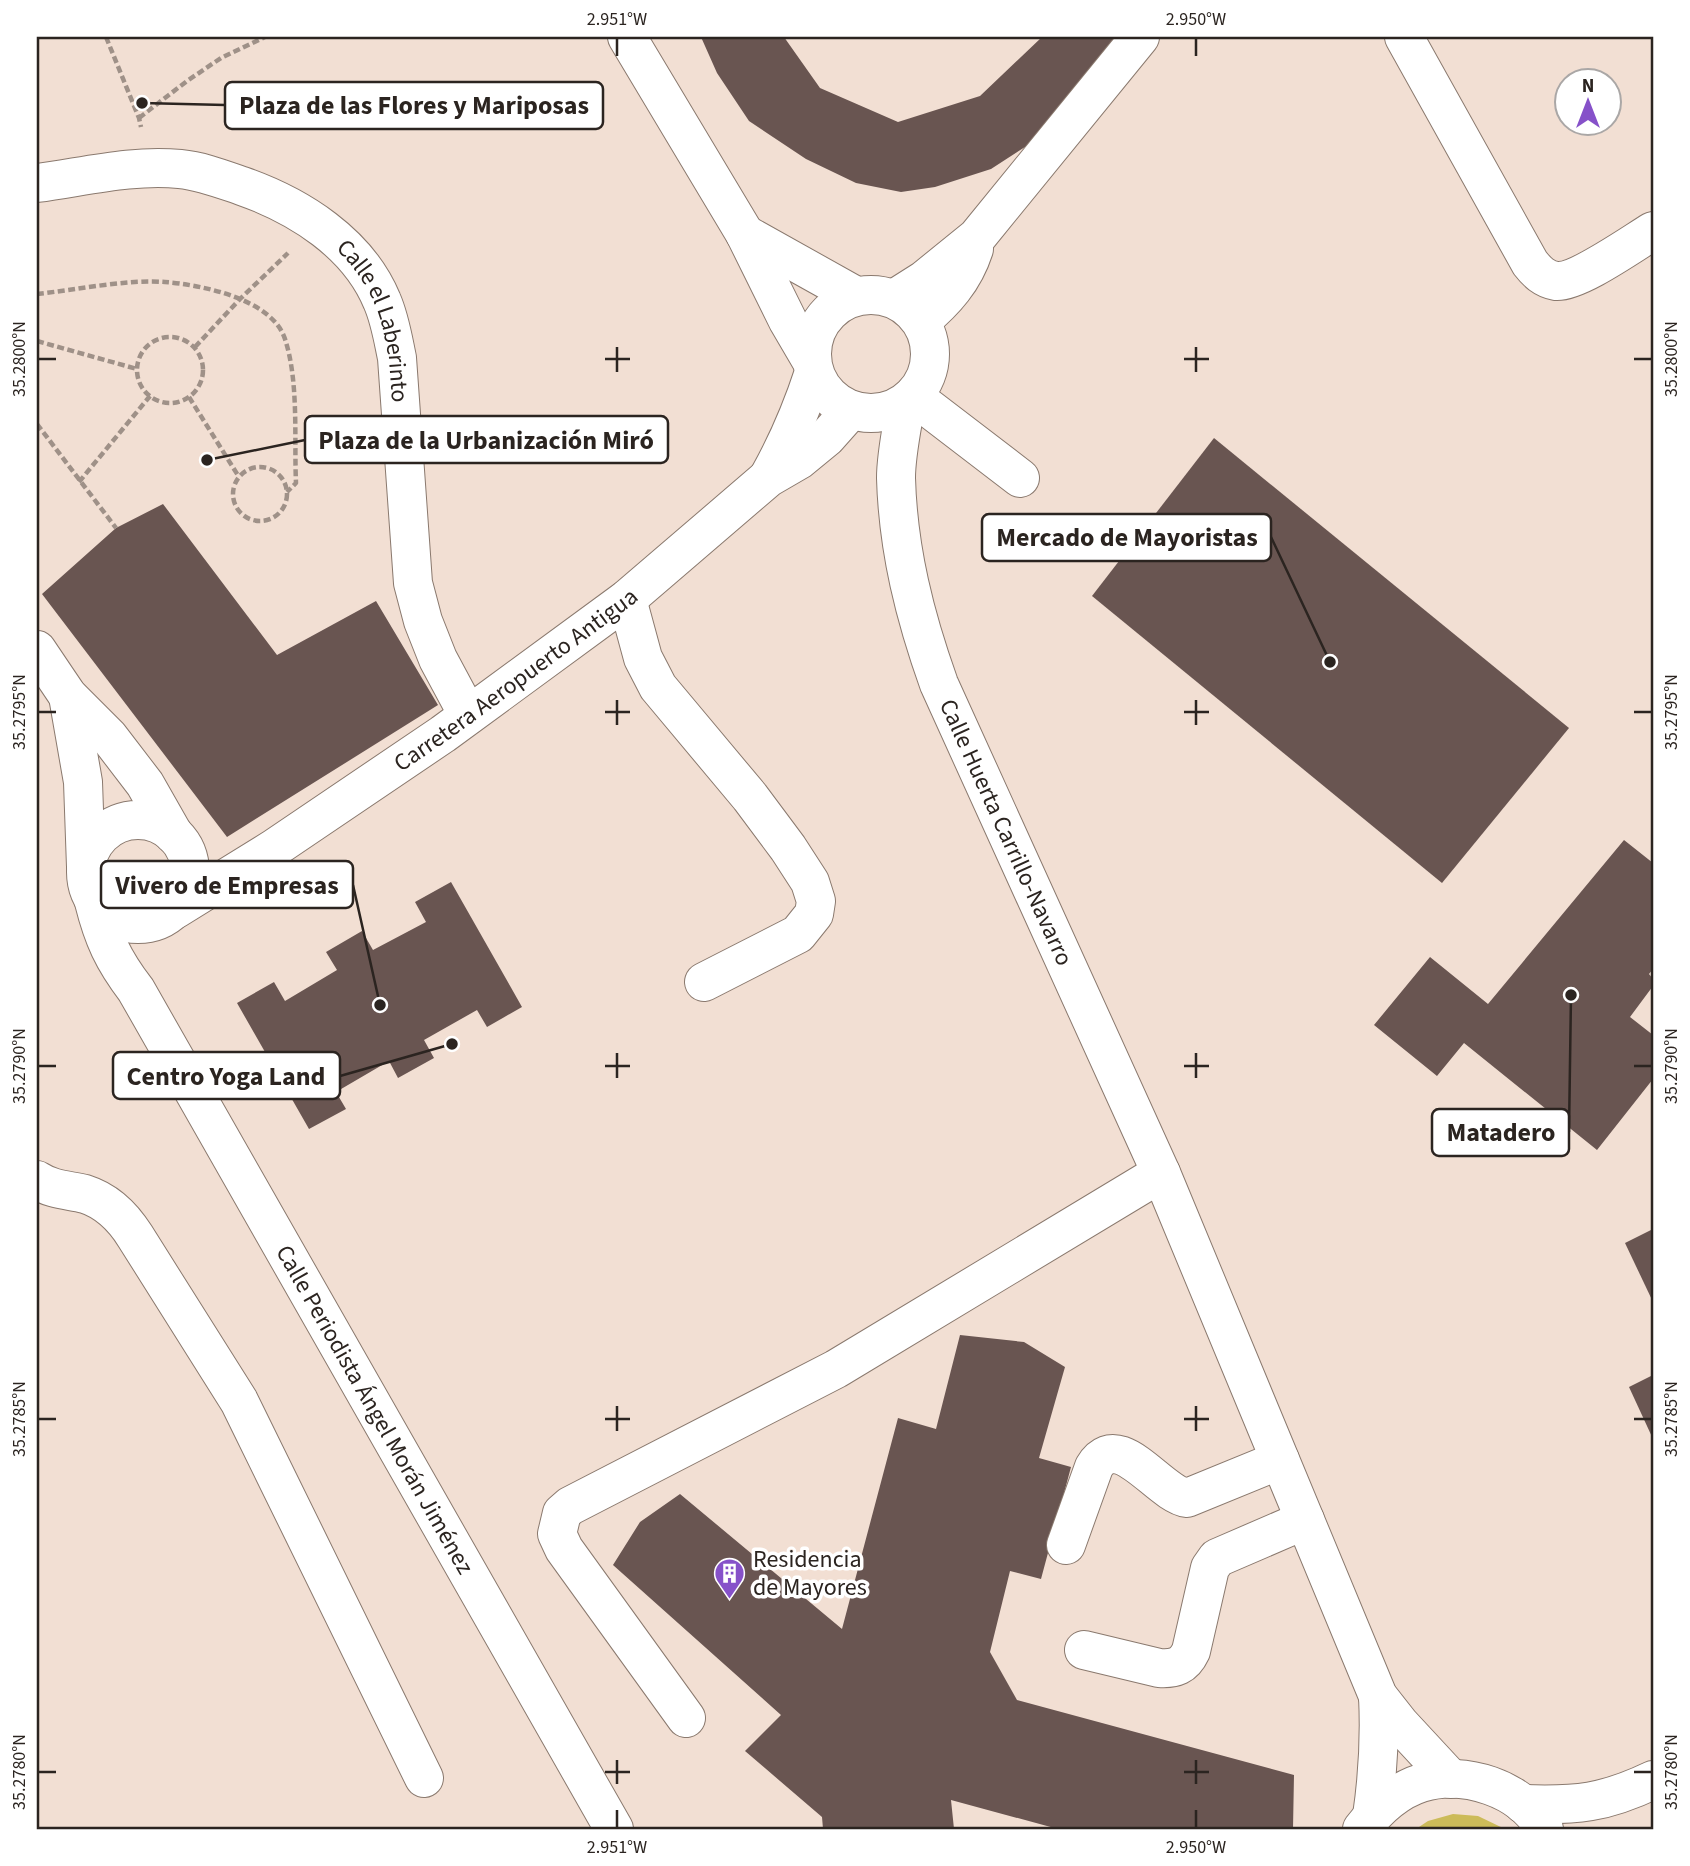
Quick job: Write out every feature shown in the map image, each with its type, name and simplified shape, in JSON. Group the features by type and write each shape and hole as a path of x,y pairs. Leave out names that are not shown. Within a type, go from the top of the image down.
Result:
{"street":[{"path":"627,37 745,234 820,385 829,395 856,411 884,412 909,400 926,376 931,352 928,336 908,310 876,294 856,296 836,306 821,321 813,341 813,367"},
{"path":"908,310 951,260 977,237 1140,37"},
{"path":"1404,37 1530,263 1539,273 1547,279 1558,281 1573,278 1653,231"},
{"name":"Calle el Laberinto","path":"37,183 147,169 181,169 209,175 293,208 318,224 355,257 382,300 390,322 397,358 413,583 423,621 438,660 468,715"},
{"path":"745,234 856,296"},
{"name":"Carretera Aeropuerto Antigua","path":"768,478 803,409 813,367"},
{"path":"909,400 1020,478"},
{"name":"Calle Huerta Carrillo-Navarro","path":"909,400 896,477 907,581 920,631 939,684 1161,1173 1378,1696"},
{"name":"Carretera Aeropuerto Antigua","path":"163,916 249,864 468,715 627,599 768,478 799,460 856,411"},
{"name":"Calle Huerta Carrillo-Navarro","path":"856,411 896,477"},
{"path":"627,599 643,658 658,687 750,797 810,882 817,901 814,914 798,934 704,982"},
{"path":"37,650 68,695 109,737 145,784 189,862 190,879 185,895 163,916 143,944 136,990"},
{"name":"Calle Periodista Ángel Morán Jiménez","path":"68,695 83,782 90,886 102,933 116,963 136,990 614,1829"},
{"path":"163,916 129,924 109,916 90,886 89,852 98,838 111,828 127,821 160,825 179,841 204,856 226,863 249,864"},
{"path":"686,1718 564,1549 557,1535 562,1513 570,1506 836,1368 1161,1173"},
{"path":"37,1180 61,1191 84,1194 100,1200 126,1222 239,1401 424,1778"},
{"path":"1066,1545 1094,1467 1098,1459 1107,1454 1115,1453 1128,1457 1177,1496 1187,1498 1280,1460"},
{"path":"1084,1650 1159,1668 1180,1666 1191,1651 1210,1568 1217,1558 1305,1520"},
{"path":"1378,1696 1451,1779"},
{"path":"1367,1822 1378,1763 1378,1696"},
{"path":"1367,1822 1394,1796 1421,1783 1451,1779 1486,1784 1533,1816 1557,1805 1591,1802 1638,1787"},
{"path":"1592,1829 1638,1787"}],"path":[{"path":"106,37 139,118 147,169"},
{"path":"139,118 221,58 265,37"},
{"path":"195,347 240,299 318,224"},
{"path":"37,294 164,282 226,293 271,318 284,336 292,369 296,483 287,492 282,509 277,515 261,520 244,515 234,502 233,494 239,477 255,467 264,467 280,475 287,492"},
{"path":"164,337 186,340 195,347 204,369 202,380 189,397 170,403 150,396 138,379 137,369 144,349 164,337"},
{"path":"37,341 137,369"},
{"path":"79,482 150,396"},
{"path":"189,397 239,477"},
{"path":"37,424 116,528"}],"shaded area":[{"path":"1453,1814 1478,1816 1505,1829 1416,1829 1428,1821"}],"building":[{"path":"701,37 784,37 820,88 898,122 980,96 1042,37 1131,37 1042,136 991,169 935,187 901,192 856,183 806,159 749,121 717,73"},
{"path":"1214,438 1569,728 1442,883 1092,596"},
{"path":"163,504 277,655 376,601 438,705 227,837 42,594 116,528"},
{"path":"1624,840 1653,863 1653,969 1649,974 1653,979 1653,986 1630,1017 1653,1035 1653,1079 1597,1150 1464,1043 1437,1076 1374,1025 1430,957 1488,1004"},
{"path":"451,882 522,1007 487,1027 477,1010 424,1040 434,1058 398,1078 389,1061 336,1092 346,1109 309,1129 237,1003 274,982 285,1001 337,970 326,952 362,931 373,950 426,922 415,902"},
{"path":"1653,1229 1653,1302 1625,1243"},
{"name":"Residencia de Mayores","path":"960,1335 1024,1342 1065,1367 1039,1458 1071,1467 1041,1579 1010,1571 990,1652 1017,1700 1294,1775 1293,1829 1058,1829 951,1800 954,1829 823,1829 822,1817 745,1751 781,1715 613,1565 640,1522 680,1494 842,1629 898,1418 936,1429"},
{"path":"1653,1375 1653,1439 1629,1387"}],"place":[{"name":"Plaza de las Flores y Mariposas","path":"142,103"},
{"name":"Plaza de la Urbanización Miró","path":"207,460"},
{"name":"Mercado de Mayoristas","path":"1330,662"},
{"name":"Matadero","path":"1571,995"},
{"name":"Vivero de Empresas","path":"380,1005"},
{"name":"Centro Yoga Land","path":"452,1044"},
{"name":"Residencia de Mayores","path":"730,1600"}]}
